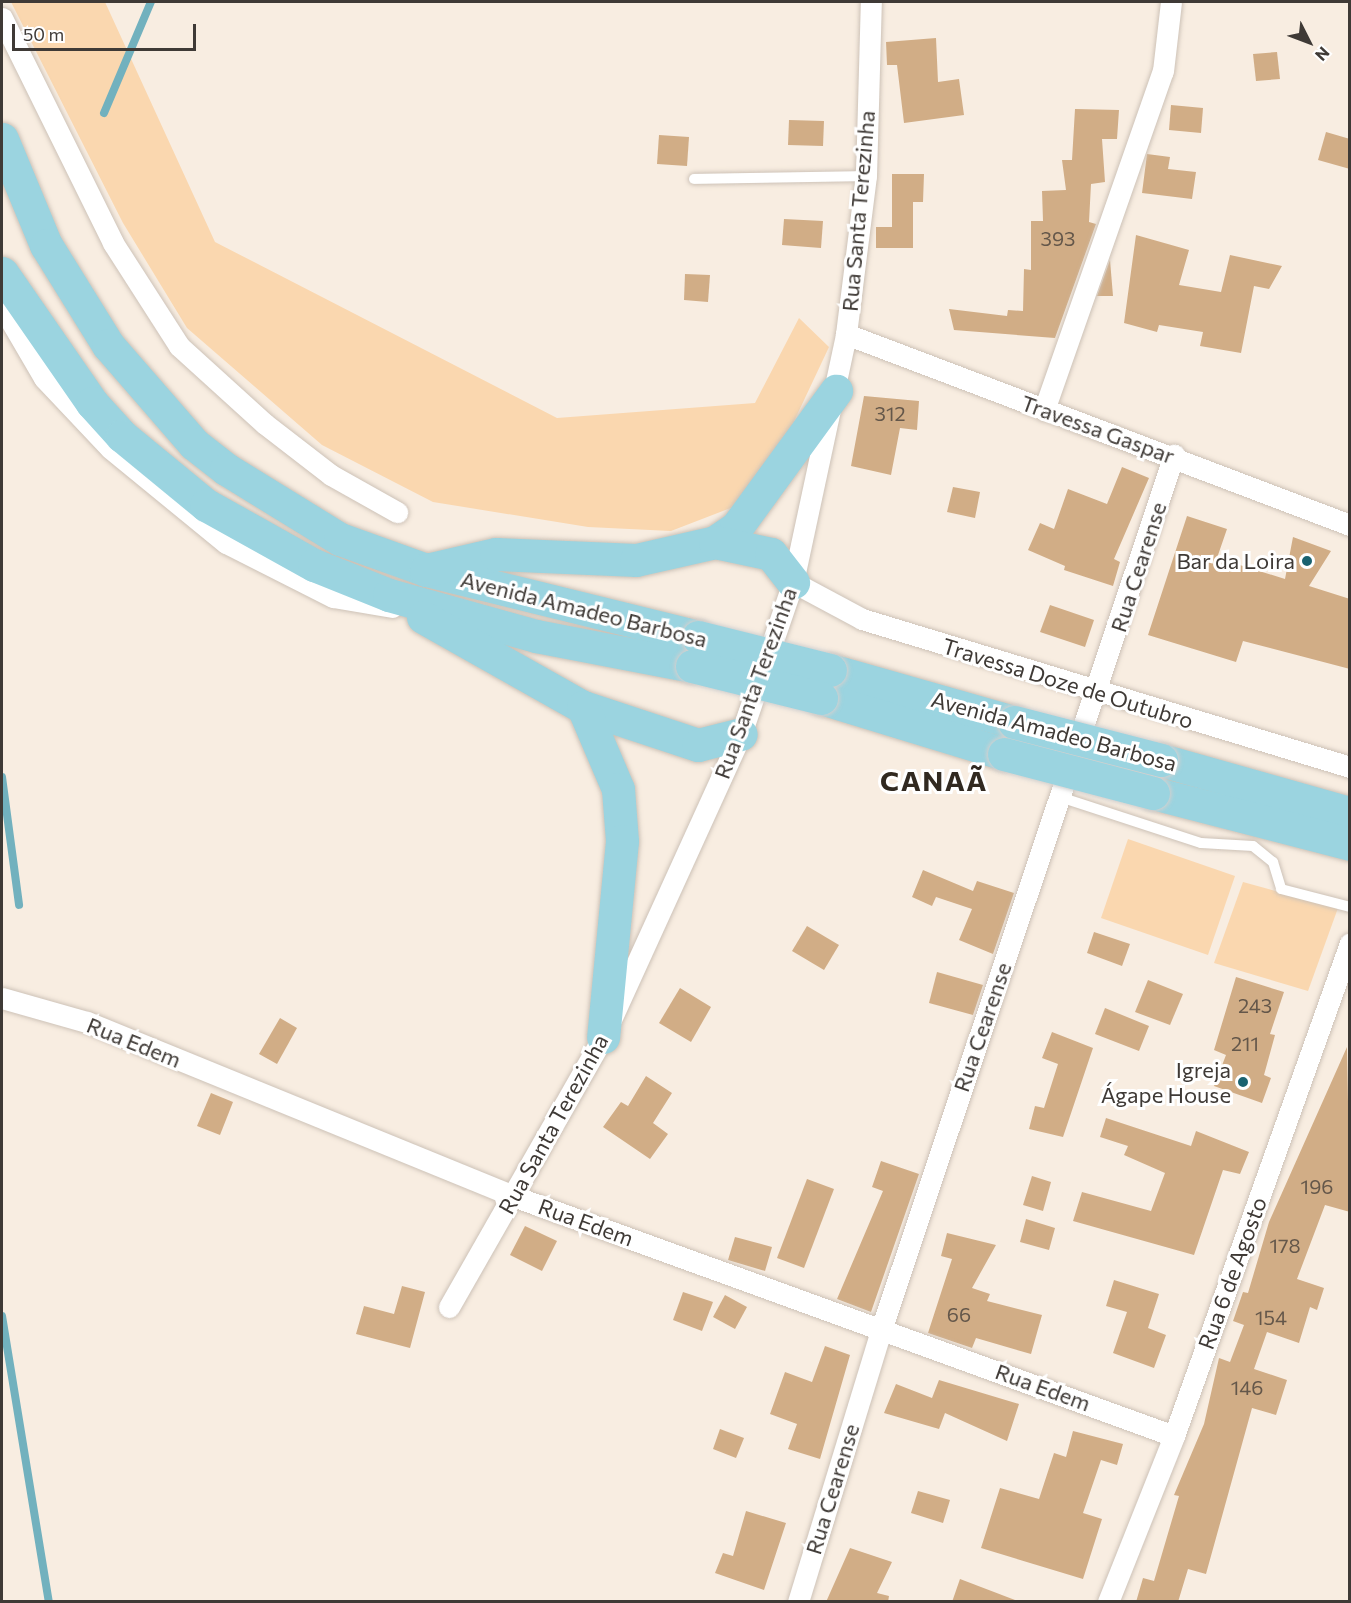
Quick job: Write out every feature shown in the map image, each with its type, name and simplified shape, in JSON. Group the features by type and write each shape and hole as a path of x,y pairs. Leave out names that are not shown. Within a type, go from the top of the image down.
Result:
{"main road":[{"name":"Avenida Amadeo Barbosa","path":"2,139 46,245 108,345 194,444 286,510 340,539 426,570 695,652 826,684 1014,722 1350,813"},
{"name":"Avenida Amadeo Barbosa","path":"2,273 92,403 159,468 206,505 314,565 401,603 536,636 695,652"},
{"path":"426,570 496,554 636,560 715,542 736,528 836,391"},
{"path":"715,542 771,554 793,582"},
{"path":"401,603 583,707 698,745 741,734"},
{"name":"Avenida Amadeo Barbosa","path":"826,684 1004,754 1350,844"},
{"path":"583,707 618,789 622,841 603,1037"}],"street":[{"name":"Rua Santa Terezinha","path":"449,1307 603,1037 741,734 793,582 836,391 846,334 866,176 871,2"},
{"path":"1044,410 1163,71 1171,2"},
{"path":"2,18 113,243 179,346 312,461 397,512"},
{"path":"2,306 44,378 110,448 226,543 333,597 401,603"},
{"name":"Travessa Gaspar","path":"846,334 1044,410 1174,455 1350,525"},
{"name":"Rua Cearense","path":"798,1602 882,1327 1098,694 1174,455"},
{"name":"Travessa Doze de Outubro","path":"793,582 862,620 1098,694 1350,767"},
{"name":"Rua 6 de Agosto","path":"1108,1602 1174,1436 1350,943"},
{"name":"Rua Edem","path":"2,998 87,1022 513,1196 882,1327 1174,1436"}],"lane":[{"path":"694,179 866,176"},
{"path":"1063,798 1201,843 1253,846 1273,862 1281,889 1350,907"}],"shaded area":[{"path":"11,2 105,2 215,242 557,418 755,403 799,318 829,347 789,432 741,504 671,531 588,527 433,502 322,445 187,328 123,223"},
{"path":"1128,839 1235,876 1208,955 1101,918"},
{"path":"1243,882 1338,908 1308,991 1214,963"}],"building":[{"path":"936,38 938,82 959,79 964,115 904,123 897,65 887,65 886,42"},
{"path":"1277,52 1280,79 1256,81 1253,54"},
{"path":"1171,105 1203,108 1201,133 1169,130"},
{"path":"1075,109 1119,110 1117,139 1102,139 1105,182 1091,184 1089,222 1096,224 1055,338 954,330 949,309 1007,316 1008,310 1023,311 1024,269 1031,270 1031,221 1043,221 1042,191 1066,190 1062,160 1072,160"},
{"path":"789,120 824,121 823,146 788,145"},
{"path":"1326,132 1350,139 1350,169 1318,160"},
{"path":"659,135 689,137 687,166 657,164"},
{"path":"1147,154 1170,157 1168,169 1196,172 1192,199 1142,193"},
{"path":"892,174 924,174 923,202 913,202 913,248 876,248 876,227 892,227"},
{"path":"784,219 823,221 821,248 782,245"},
{"path":"1136,235 1189,250 1179,285 1221,292 1230,255 1282,266 1269,289 1254,286 1241,353 1200,346 1203,332 1159,325 1157,332 1124,323"},
{"path":"1110,260 1113,296 1097,296"},
{"path":"685,274 710,275 708,302 684,300"},
{"path":"864,396 919,401 917,430 900,428 891,475 851,466"},
{"path":"1122,467 1149,478 1114,559 1120,562 1113,586 1064,570 1065,566 1028,550 1040,523 1054,529 1068,489 1107,504"},
{"path":"953,487 980,492 975,518 947,512"},
{"path":"1187,516 1227,529 1217,558 1285,579 1293,537 1331,551 1309,586 1350,599 1350,669 1243,641 1236,662 1148,635"},
{"path":"1050,605 1094,620 1085,647 1040,632"},
{"path":"923,870 973,891 977,881 1014,893 993,954 959,940 972,909 936,897 932,906 912,897"},
{"path":"807,926 839,945 824,970 792,951"},
{"path":"1094,932 1130,944 1122,966 1087,953"},
{"path":"937,972 983,985 973,1015 929,1003"},
{"path":"1236,977 1284,992 1270,1034 1275,1035 1264,1075 1271,1078 1262,1103 1214,1086 1226,1055 1214,1050"},
{"path":"1148,980 1183,994 1170,1025 1135,1012"},
{"path":"680,988 711,1007 691,1042 659,1023"},
{"path":"1105,1008 1149,1026 1139,1051 1095,1034"},
{"path":"280,1018 297,1028 277,1064 259,1054"},
{"path":"1052,1032 1093,1048 1063,1137 1029,1129 1035,1106 1044,1108 1058,1064 1042,1058"},
{"path":"1347,1047 1350,1212 1325,1205 1297,1279 1324,1288 1317,1310 1310,1307 1299,1343 1267,1332 1254,1369 1287,1380 1276,1415 1252,1408 1206,1574 1188,1569 1178,1602 1136,1602 1143,1578 1154,1581 1179,1496 1174,1495 1204,1424 1219,1358 1230,1362 1244,1325 1233,1321 1243,1292 1248,1293 1269,1222"},
{"path":"646,1076 672,1093 653,1123 668,1134 650,1159 603,1127 621,1102 628,1106"},
{"path":"211,1093 233,1102 220,1135 197,1126"},
{"path":"1106,1118 1191,1146 1196,1131 1249,1152 1240,1174 1223,1170 1194,1255 1073,1221 1082,1192 1151,1211 1165,1173 1124,1155 1128,1146 1100,1137"},
{"path":"881,1161 919,1174 871,1312 837,1299 883,1191 872,1187"},
{"path":"1032,1176 1051,1182 1043,1211 1023,1205"},
{"path":"807,1179 834,1189 804,1268 777,1258"},
{"path":"1026,1219 1055,1228 1049,1250 1020,1242"},
{"path":"525,1226 557,1241 542,1271 510,1255"},
{"path":"947,1233 996,1245 972,1288 990,1294 987,1301 1042,1315 1031,1354 976,1338 972,1348 928,1333 952,1259 941,1256"},
{"path":"735,1237 772,1247 765,1271 728,1260"},
{"path":"1114,1280 1159,1294 1148,1328 1166,1335 1154,1368 1113,1353 1127,1312 1106,1306"},
{"path":"402,1286 425,1292 410,1348 356,1334 364,1306 394,1314"},
{"path":"683,1292 713,1302 702,1331 673,1320"},
{"path":"725,1295 747,1307 735,1329 713,1317"},
{"path":"825,1346 850,1355 820,1459 788,1449 797,1424 770,1414 785,1372 812,1382"},
{"path":"939,1380 1019,1404 1007,1441 945,1413 939,1429 884,1413 896,1384 932,1398"},
{"path":"720,1429 744,1438 736,1458 713,1449"},
{"path":"1073,1431 1123,1444 1117,1465 1101,1460 1083,1513 1102,1519 1083,1579 981,1548 1000,1488 1039,1499 1054,1453 1066,1457"},
{"path":"918,1491 950,1500 943,1523 911,1513"},
{"path":"746,1511 786,1523 764,1590 715,1573 723,1553 733,1556"},
{"path":"850,1548 892,1562 877,1593 889,1596 888,1602 826,1602"},
{"path":"960,1579 1015,1600 1015,1602 952,1602"}],"waterway":[{"path":"104,113 151,2"},
{"path":"2,777 19,905"},
{"path":"2,1316 49,1602"}],"place":[{"name":"Bar da Loira","path":"1307,561"},
{"name":"Igreja Ágape House","path":"1243,1082"}],"district":[{"name":"CANAÃ","path":"934,780"}]}
